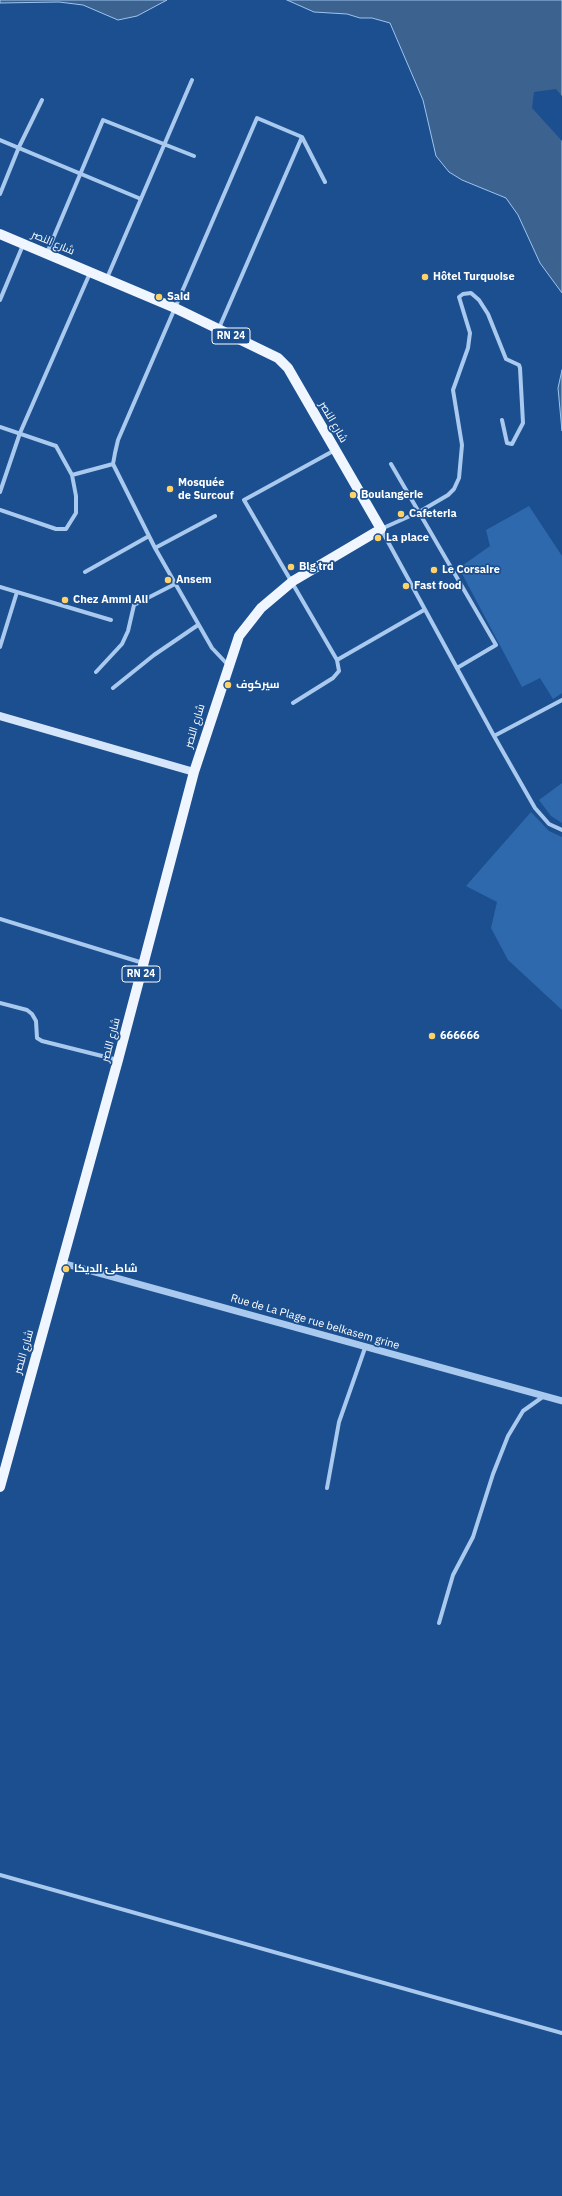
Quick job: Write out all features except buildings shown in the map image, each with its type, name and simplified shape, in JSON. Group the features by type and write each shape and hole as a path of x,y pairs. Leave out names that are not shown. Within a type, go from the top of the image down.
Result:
{"main road":[{"name":"شارع النصر","path":"0,234 175,308 278,358 288,368 381,529 293,581 261,608 239,636 194,772 118,1060 0,1487"},
{"path":"0,716 194,772"}],"street":[{"path":"107,279 192,80"},
{"path":"0,194 18,147 42,100"},
{"path":"229,666 212,648 198,625 155,548 113,464 118,440 257,118 302,137 325,182"},
{"path":"47,253 103,120 164,146 194,156"},
{"path":"218,330 302,137"},
{"path":"0,140 141,199"},
{"path":"0,300 24,243"},
{"path":"0,492 20,433 90,272"},
{"path":"502,420 508,443 512,444 523,423 520,368 518,364 506,359 488,314 479,300 471,293 463,294 459,297 470,333 468,348 453,390 462,445 459,478 454,489 419,512 381,529 424,610 535,808 549,824 562,830"},
{"path":"0,427 56,446 72,475 76,496 76,513 66,529 56,529 0,510"},
{"path":"293,703 333,678 339,671 337,660 293,581 244,500 335,450"},
{"path":"72,475 113,464"},
{"path":"391,464 496,646 457,668"},
{"path":"155,548 215,516"},
{"path":"85,572 149,536"},
{"path":"96,672 122,644 128,631 134,605 175,584"},
{"path":"0,587 111,620"},
{"path":"0,647 17,592"},
{"path":"337,660 424,610"},
{"path":"113,688 154,655 198,625"},
{"path":"494,736 562,700"},
{"path":"0,919 144,963"},
{"path":"0,1003 27,1010 32,1014 36,1022 36,1038 42,1041 118,1060"},
{"name":"Rue de La Plage rue belkasem grine","path":"62,1263 562,1401"},
{"path":"327,1488 340,1422 366,1348"},
{"path":"439,1623 453,1575 473,1537 493,1474 508,1436 523,1411 544,1396"},
{"path":"0,1875 562,2033"}],"shaded area":[{"path":"0,0 167,0 137,16 118,20 83,5 59,2 0,3"},
{"path":"287,0 562,0 562,293 540,263 518,215 506,198 462,180 449,172 436,156 423,100 390,23 372,18 360,18 347,14 314,12"},
{"path":"562,370 562,431 558,388"},
{"path":"529,506 562,556 562,693 553,699 540,678 522,687 459,568 490,546 486,530"},
{"path":"562,783 562,823 551,816 539,800"},
{"path":"531,812 549,831 562,837 562,1010 508,960 491,928 497,902 466,886"}],"pier":[{"path":"556,89 562,96 562,141 532,108 534,92"}],"place":[{"name":"Hôtel Turquoise","path":"425,277"},
{"name":"Said","path":"159,297"},
{"name":"Mosquée de Surcouf","path":"170,489"},
{"name":"Boulangerie","path":"353,495"},
{"name":"Cafeteria","path":"401,514"},
{"name":"La place","path":"378,538"},
{"name":"Blg trd","path":"291,567"},
{"name":"Le Corsaire","path":"434,570"},
{"name":"Ansem","path":"168,580"},
{"name":"Fast food","path":"406,586"},
{"name":"Chez Ammi Ali","path":"65,600"},
{"name":"سيركوف","path":"228,685"},
{"name":"666666","path":"432,1036"},
{"name":"شاطئ الديكا","path":"66,1269"}]}
